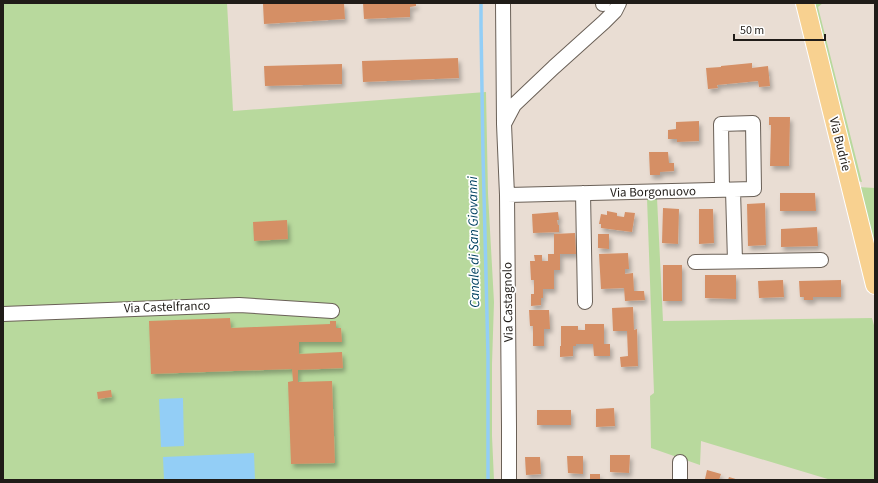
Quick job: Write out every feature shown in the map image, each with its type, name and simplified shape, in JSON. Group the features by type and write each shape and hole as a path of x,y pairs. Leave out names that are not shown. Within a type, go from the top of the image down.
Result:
{"main road":[{"name":"Via Budrie","path":"805,3 875,286"}],"street":[{"name":"Via Castagnolo","path":"503,3 504,124 507,195 509,480"},
{"path":"504,124 514,105 604,22 615,11 619,3"},
{"path":"504,76 509,88 514,90 528,88 536,84"},
{"path":"728,190 754,189 753,123 721,124 735,261"},
{"name":"Via Borgonuovo","path":"507,195 728,190"},
{"path":"583,193 585,302"},
{"path":"695,262 821,260"},
{"name":"Via Castelfranco","path":"3,314 239,305 332,311"},
{"path":"680,462 680,480"}],"green space":[{"path":"3,3 227,3 233,111 486,92 488,194 494,302 492,436 494,480 3,480"},
{"path":"811,3 823,3 818,7 862,182 857,181"},
{"path":"857,187 875,188 875,258"},
{"path":"647,198 657,198 663,321 872,318 875,329 875,480 831,480 701,441 700,465 651,448 650,396 654,393"}],"water":[{"path":"183,398 184,446 161,447 159,399"},
{"path":"254,453 255,480 164,480 163,457"}],"building":[{"path":"344,3 345,19 264,24 263,4"},
{"path":"363,3 416,3 416,6 410,7 410,17 364,19"},
{"path":"458,58 459,78 363,82 362,61"},
{"path":"752,63 752,68 768,66 770,86 759,87 758,81 717,85 718,88 708,89 706,68"},
{"path":"342,64 342,84 265,86 264,66"},
{"path":"769,117 790,117 789,166 770,166 771,125 769,125"},
{"path":"699,121 699,141 677,142 677,139 668,139 668,130 676,129 676,122"},
{"path":"649,152 668,152 669,163 674,163 674,171 660,172 660,175 650,175"},
{"path":"780,193 815,193 816,211 780,211"},
{"path":"765,203 766,245 748,246 747,204"},
{"path":"663,208 679,209 678,244 662,243"},
{"path":"699,209 713,209 714,243 699,244"},
{"path":"607,211 617,213 617,216 624,217 625,212 635,213 632,232 601,228 601,224 599,224 601,214 607,215"},
{"path":"558,212 559,220 557,220 559,232 533,233 532,214"},
{"path":"287,220 288,239 254,241 253,222"},
{"path":"817,227 818,246 781,247 781,229"},
{"path":"575,233 576,254 560,254 560,270 554,270 554,289 543,289 541,305 531,306 531,294 534,294 534,280 531,280 530,261 535,261 534,255 542,255 542,261 548,261 548,254 554,254 554,234"},
{"path":"598,234 609,234 609,249 598,248"},
{"path":"628,253 629,269 625,269 625,274 633,273 634,291 644,291 645,300 625,301 624,288 601,289 599,254"},
{"path":"663,265 682,265 682,301 663,301"},
{"path":"705,275 736,275 736,299 705,298"},
{"path":"783,280 784,297 759,298 758,281"},
{"path":"841,280 841,297 813,297 813,300 804,300 804,297 800,297 799,281"},
{"path":"633,307 634,330 637,329 638,366 621,367 620,357 628,356 627,331 613,331 612,308"},
{"path":"529,310 549,310 550,329 544,329 544,346 533,346 533,326 530,326"},
{"path":"230,318 231,328 330,324 330,321 336,321 336,328 341,328 342,342 299,342 299,354 342,352 343,368 298,370 298,382 332,381 335,463 291,464 288,382 293,381 292,369 151,374 149,321"},
{"path":"585,324 604,324 604,344 610,344 610,356 594,356 593,344 576,344 576,346 573,346 573,356 560,357 561,326 578,326 578,330 585,330"},
{"path":"111,390 112,397 98,399 97,392"},
{"path":"614,408 615,426 596,427 596,409"},
{"path":"537,410 571,410 571,425 537,425"},
{"path":"610,455 630,455 629,473 610,472"},
{"path":"567,456 583,456 583,474 568,473"},
{"path":"525,457 540,457 541,474 526,475"},
{"path":"707,470 721,474 719,480 705,479"},
{"path":"590,474 600,474 600,480 590,480"},
{"path":"729,477 739,480 728,480"}],"waterway":[{"name":"Canale di San Giovanni","path":"481,3 488,355 488,480"}]}
